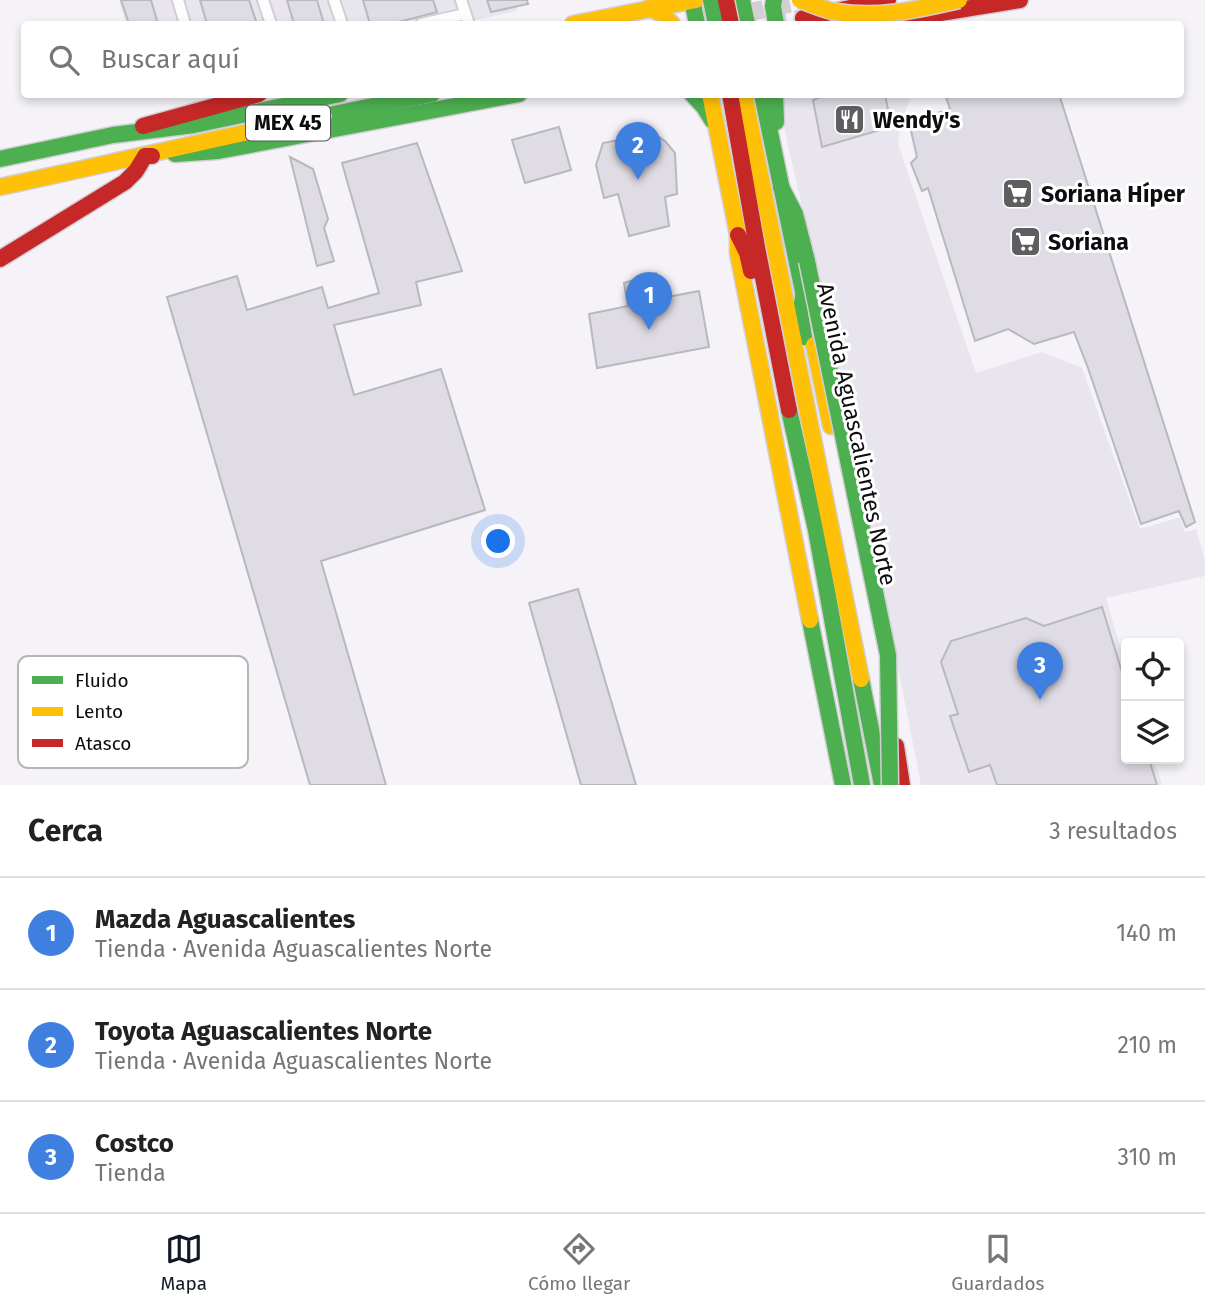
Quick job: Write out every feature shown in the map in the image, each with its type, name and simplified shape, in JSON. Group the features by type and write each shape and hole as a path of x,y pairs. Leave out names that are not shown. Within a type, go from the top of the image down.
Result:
{"main road":[{"path":"588,21 619,15 644,4 693,0 696,21"},
{"path":"711,0 715,21"},
{"path":"726,0 730,21"},
{"path":"742,0 746,21"},
{"path":"775,0 775,21"},
{"path":"803,5 888,0"},
{"path":"803,5 857,14 959,0"},
{"path":"891,21 1020,0"},
{"path":"644,4 663,14 669,21"},
{"path":"183,114 191,98"},
{"name":"MEX 45","path":"0,159 113,135 243,98"},
{"name":"MEX 45","path":"113,135 194,125 321,98"},
{"name":"MEX 45","path":"0,187 216,138 412,98"},
{"name":"MEX 45","path":"145,156 218,150 498,98"},
{"path":"696,98 704,107 717,132"},
{"name":"Avenida Aguascalientes Norte","path":"731,98 790,419 824,529 882,785"},
{"name":"Avenida Aguascalientes Norte","path":"745,98 824,529 862,785"},
{"name":"Avenida Aguascalientes Norte","path":"766,98 781,187 872,611 902,785"},
{"path":"712,99 738,234 738,253 843,785"},
{"path":"0,259 125,183 145,156"},
{"path":"781,187 795,214 807,261 888,655 890,785"},
{"path":"738,234 747,253 802,507 824,529"},
{"path":"804,293 800,313 831,482 824,529"}],"street":[{"path":"178,0 185,21"},
{"path":"263,0 270,21"},
{"path":"334,0 341,21"},
{"path":"461,0 467,20"}],"shaded area":[{"path":"119,0 514,0 517,11 470,21 125,21"},
{"path":"782,98 911,98 901,122 898,144 976,373 1042,352 1082,368 1140,529 1180,517 1185,532 1196,529 1205,560 1205,576 1106,598 1121,650 1121,764 1156,764 1162,785 921,785 845,397 781,114"}],"building":[{"path":"121,0 151,0 157,21 128,21"},
{"path":"200,0 249,0 256,21 206,21"},
{"path":"287,0 317,0 323,21 293,21"},
{"path":"363,0 433,0 437,12 402,21 369,21"},
{"path":"487,0 527,0 528,4 491,12"},
{"name":"Wendy's","path":"886,98 888,110 880,130 822,147 813,100"},
{"name":"Soriana","path":"946,98 1060,98 1195,522 1186,527 1179,511 1141,524 1074,332 1034,344 1008,329 975,341 928,188 922,191 911,163 917,157 909,122 950,109"},
{"path":"559,127 571,170 525,183 512,140"},
{"path":"653,133 665,141 675,153 677,194 665,197 669,226 629,236 618,194 604,198 596,165 603,143"},
{"path":"417,143 462,271 416,282 421,305 334,325 354,395 441,369 485,510 321,561 386,785 310,785 167,297 237,276 247,310 322,287 328,308 379,293 342,163"},
{"path":"290,157 313,169 328,219 324,228 334,261 317,266"},
{"path":"656,273 662,298 699,291 709,347 597,368 589,314 628,306 624,283"},
{"path":"578,589 636,785 581,785 529,603"},
{"path":"1102,607 1121,669 1121,764 1151,764 1157,785 997,785 990,765 969,772 950,716 958,714 941,662 951,641 1026,618 1044,626"}],"tunnel":[{"path":"707,21 798,2"},
{"path":"786,21 803,18"}],"traffic: fast":[{"path":"692,0 696,21"},
{"path":"711,0 715,21"},
{"path":"742,0 746,21"},
{"path":"774,0 776,21"},
{"path":"0,159 113,135 194,125 321,98"},
{"path":"324,116 412,98"},
{"path":"175,154 218,151 498,98"},
{"path":"696,98 712,120"},
{"path":"763,98 806,306"},
{"path":"775,98 776,122"},
{"path":"781,187 795,214 807,261"},
{"path":"807,261 888,655 890,785"},
{"path":"804,293 800,313 804,337"},
{"path":"789,410 816,530 862,785"},
{"path":"810,620 843,785"},
{"path":"861,679 882,785"}],"traffic: slow":[{"path":"588,21 696,0"},
{"path":"800,0 832,11 852,14 898,12 959,0"},
{"path":"649,8 663,14 669,21"},
{"path":"711,98 738,235 738,253 810,620"},
{"path":"745,98 861,679"},
{"path":"0,187 324,116"},
{"path":"814,345 831,426"}],"traffic: jam":[{"path":"726,0 730,21"},
{"path":"803,18 888,0"},
{"path":"891,21 1020,0"},
{"path":"143,126 244,98"},
{"path":"731,98 789,410"},
{"path":"0,259 125,182 145,156 152,156"},
{"path":"738,235 747,253 751,271"},
{"path":"896,746 902,785"}],"place":[{"name":"Wendy's","path":"850,120"},
{"name":"Toyota Aguascalientes Norte","path":"638,180"},
{"name":"Soriana Híper","path":"1018,194"},
{"name":"Soriana","path":"1025,242"},
{"name":"Mazda Aguascalientes","path":"649,330"},
{"name":"Costco","path":"1040,700"}]}
